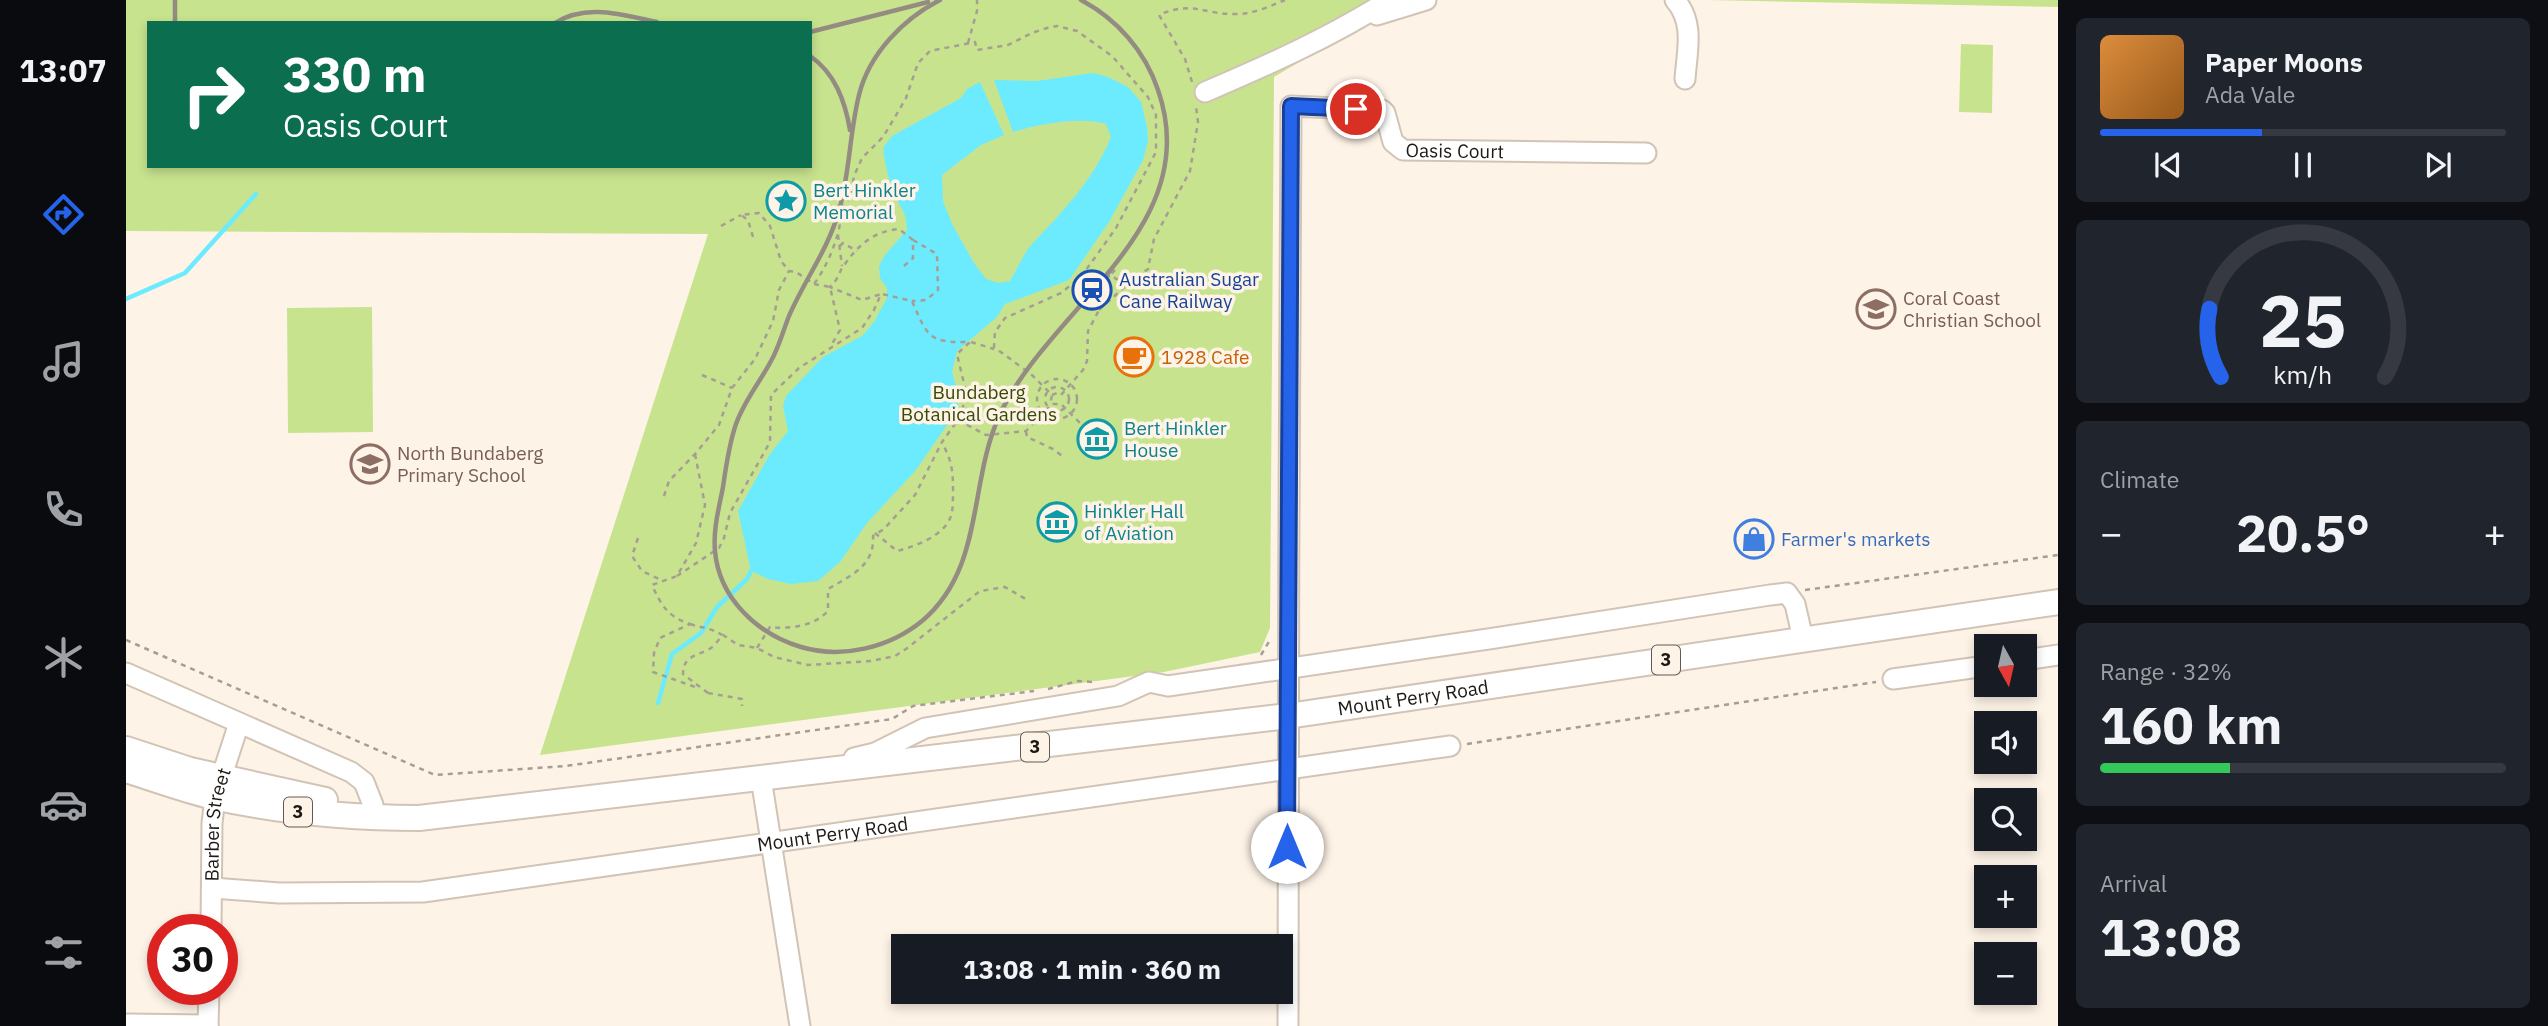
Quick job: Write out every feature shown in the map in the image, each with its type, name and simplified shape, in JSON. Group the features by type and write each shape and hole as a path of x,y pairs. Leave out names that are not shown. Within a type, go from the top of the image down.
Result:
{"main road":[{"name":"Mount Perry Road","path":"126,749 190,770 219,787 281,810 345,816 419,818 1287,716 2053,602"},
{"name":"Mount Perry Road","path":"126,770 219,787 338,803 473,811"}],"street":[{"path":"1199,95 1269,65 1356,21 1389,0"},
{"path":"1356,21 1426,0"},
{"path":"1675,0 1683,9 1689,26 1685,79"},
{"name":"Oasis Court","path":"1290,668 1291,106 1382,110 1393,142 1404,150 1651,153"},
{"path":"1787,593 1794,604 1803,639"},
{"name":"Mount Perry Road","path":"772,777 875,753 925,728 1118,696 1149,682 1167,686 1787,593"},
{"path":"2037,658 2058,655"},
{"path":"1288,1026 1287,716 1290,668"},
{"path":"1893,679 1974,668"},
{"path":"126,673 351,772 364,782 373,805"},
{"name":"Barber Street","path":"211,914 212,823 219,787 239,723"},
{"name":"Mount Perry Road","path":"212,888 279,893 423,892 1450,746"},
{"path":"772,777 772,842 800,1026"},
{"path":"126,1024 208,1026 209,1005"}],"path":[{"path":"968,43 977,11 977,0"},
{"path":"1061,395 1087,361 1088,331 1099,310 1131,281 1149,269 1154,239 1190,171 1198,122 1199,95 1185,59 1159,15 1187,6 1235,15 1261,10 1285,0"},
{"path":"830,287 841,276 839,233 844,204 851,197 857,168 862,158 883,137 898,112 906,98 918,63 930,51 968,43 975,43 977,50 1008,45 1032,33 1057,26 1077,31 1112,56 1148,97 1156,115 1156,152 1116,228 1081,277 1061,293 1005,318 995,332 994,347 1052,395"},
{"path":"722,226 741,215 759,214 770,226 781,261 789,271 796,272 814,284 830,287 862,300 881,294 912,301 926,300 938,290 937,254 899,229 870,237 842,266"},
{"path":"741,215 748,220 753,237"},
{"path":"814,284 822,273 839,233"},
{"path":"904,265 913,258 913,240"},
{"path":"838,247 842,243 857,251"},
{"path":"1083,306 1115,270"},
{"path":"664,496 669,481 719,425 732,388 755,359 773,321 779,290 789,271"},
{"path":"1111,274 1116,279 1131,281"},
{"path":"830,287 840,330 830,346"},
{"path":"881,294 862,328 799,368 771,395 770,442 730,513 719,548 677,576 652,584 661,605 676,619 701,628 711,628 738,645 757,648 775,657 808,665 871,661 895,656 980,591 1005,587 1029,601"},
{"path":"1093,294 1099,310"},
{"path":"912,301 925,330 935,339 990,346 1003,355"},
{"path":"757,648 769,626 791,629 823,617 828,611 828,589 863,568 873,546 875,533 884,529 915,495 942,442 958,420 967,397 957,354 970,342"},
{"path":"702,375 732,388"},
{"path":"1060,380 1071,385 1077,396 1071,414 1059,419 1047,417 1037,402 1042,386 1060,380"},
{"path":"1057,387 1065,390 1069,401 1065,408 1059,412 1048,408 1044,400 1048,391 1057,387"},
{"path":"1052,395 1061,395"},
{"path":"1052,395 1052,404"},
{"path":"1061,395 1061,404"},
{"path":"958,420 986,435 1026,431 1052,404 1061,404 1081,424"},
{"path":"1026,431 1027,437 1065,458"},
{"path":"875,533 897,551 917,546 936,536 952,515 953,472 951,458 942,442"},
{"path":"677,576 696,543 705,505 695,454"},
{"path":"638,538 632,556 642,571 661,580"},
{"path":"1787,593 2058,555"},
{"path":"676,619 676,629"},
{"path":"690,624 660,638 654,653 653,672 708,692 742,699 742,706"},
{"path":"708,692 683,674 683,666 690,657 712,647 723,635"},
{"path":"1258,657 1267,649 1271,638"},
{"path":"126,640 435,775 566,766 892,719 913,706 1044,690 1078,681 1100,682"},
{"path":"1450,746 1893,679"}],"green space":[{"name":"Bundaberg Botanical Gardens","path":"126,0 1403,0 1274,77 1270,628 1260,652 1164,672 540,755 708,234 126,231"},
{"path":"1707,0 2058,0 2058,7"},
{"path":"1961,44 1993,45 1992,113 1959,112"},
{"path":"372,307 373,432 288,433 287,308"}],"water":[{"path":"1093,73 1128,87 1141,102 1147,127 1148,141 1143,160 1109,222 1069,280 1005,304 997,317 957,351 952,372 958,394 958,409 916,470 867,523 840,562 818,581 791,584 768,579 751,571 738,511 770,454 788,431 783,406 786,396 823,357 862,336 874,322 887,298 887,288 880,278 879,267 884,256 907,230 904,213 888,176 883,148 892,136 961,98 967,89 980,82 1004,135 981,145 942,175 943,201 952,224 986,279 998,283 1010,281 1029,247 1087,180 1111,137 1106,124 1084,121 1047,124 1013,132 994,80 1037,81"}],"waterway":[{"path":"126,299 185,273 256,194"},
{"path":"658,703 672,654 701,633 717,607 747,579 751,571"}],"railway":[{"path":"175,0 175,21"},
{"path":"940,0 913,17 889,39 864,80 856,110 842,199 833,228 789,316 774,356 739,416 728,455 715,535 718,568 724,584 732,599 756,623 770,633 801,647 833,652 864,649 880,644 922,621 942,600 956,576 966,550 983,468 1000,414 1023,375 1116,263 1143,224 1161,183 1167,139 1158,90 1146,62 1118,27 1081,0"},
{"path":"812,31 928,2"},
{"path":"559,21 579,13 592,12 652,21"},
{"path":"812,58 838,88 850,130"}],"place":[{"name":"Bert Hinkler Memorial","path":"786,201"},
{"name":"Australian Sugar Cane Railway","path":"1092,290"},
{"name":"Coral Coast Christian School","path":"1876,309"},
{"name":"1928 Cafe","path":"1134,357"},
{"name":"Bert Hinkler House","path":"1097,439"},
{"name":"North Bundaberg Primary School","path":"370,464"},
{"name":"Hinkler Hall of Aviation","path":"1057,522"},
{"name":"Farmer's markets","path":"1754,539"}],"route":[{"path":"1287,847 1291,106 1356,109"}]}
